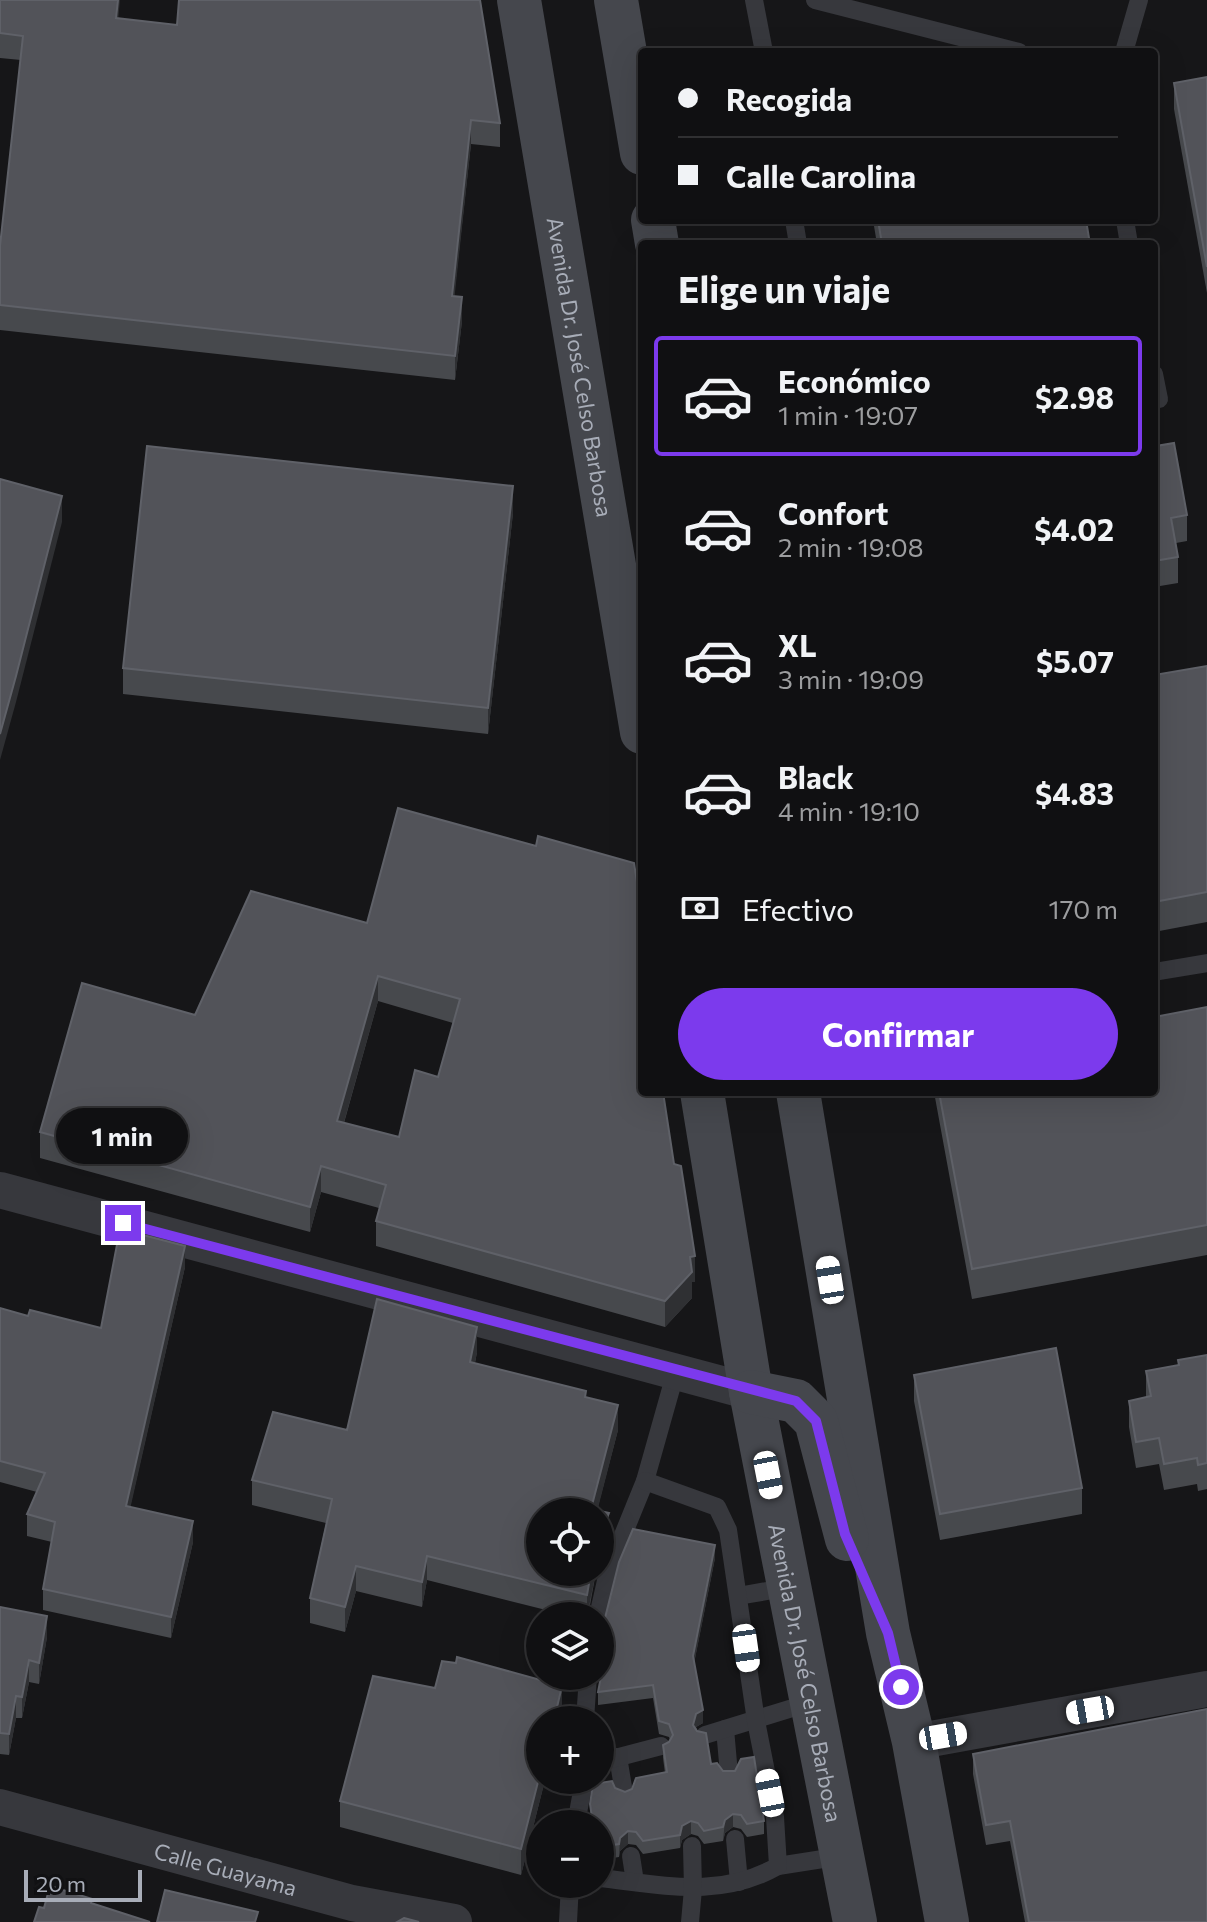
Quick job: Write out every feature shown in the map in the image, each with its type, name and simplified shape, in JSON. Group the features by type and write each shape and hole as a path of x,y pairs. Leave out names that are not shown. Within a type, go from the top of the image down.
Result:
{"main road":[{"name":"Avenida Dr. José Celso Barbosa","path":"519,0 638,708"},
{"path":"616,0 638,129"},
{"name":"Avenida Dr. José Celso Barbosa","path":"703,1096 751,1392 855,1922"},
{"path":"799,1096 888,1633 914,1742 947,1922"},
{"path":"751,1392 796,1401 816,1421 845,1534 888,1633"}],"street":[{"path":"0,1190 751,1392"},
{"path":"914,1742 1207,1689"},
{"name":"Calle Guayama","path":"0,1807 350,1912 454,1922"}],"lane":[{"path":"754,0 763,48"},
{"path":"815,0 1000,48"},
{"path":"1125,48 1139,0"},
{"path":"1158,971 1207,963"},
{"path":"601,1602 608,1572 645,1481 676,1371"},
{"path":"645,1481 717,1507 728,1530 756,1721 775,1817 778,1866"},
{"path":"738,1596 790,1587"},
{"path":"705,1735 812,1702"},
{"path":"725,1729 729,1774"},
{"path":"614,1759 661,1746"},
{"path":"614,1771 624,1793"},
{"path":"735,1839 739,1882"},
{"path":"690,1922 692,1846"},
{"path":"631,1856 635,1882"},
{"path":"614,1880 693,1889 755,1879 778,1866 842,1856"},
{"path":"568,1922 569,1898"}],"building":[{"path":"0,0 118,0 116,18 177,25 179,0 480,0 500,123 471,120 452,296 462,297 455,356 0,305 0,246 23,36 0,33"},
{"path":"1207,77 1207,267 1174,83"},
{"path":"879,224 1087,224 1089,240 881,240"},
{"path":"1174,443 1187,515 1171,518 1178,557 1158,560 1158,446"},
{"path":"147,446 513,486 488,708 123,668"},
{"path":"0,479 62,496 0,734"},
{"path":"1207,666 1207,892 1158,901 1158,674"},
{"path":"398,808 536,846 538,836 634,863 638,888 638,1096 664,1096 674,1164 681,1166 695,1256 690,1257 692,1272 665,1301 376,1221 386,1185 321,1166 310,1207 40,1132 82,983 195,1015 251,891 367,923","holes":["378,976 460,999 438,1077 415,1070 399,1137 337,1121"]},
{"path":"1207,1007 1207,1225 972,1269 940,1096 1158,1096 1158,1016"},
{"path":"120,1229 185,1246 126,1506 193,1521 171,1617 43,1589 55,1522 27,1514 45,1473 0,1461 0,1308 28,1316 30,1310 101,1328"},
{"path":"377,1299 477,1327 470,1362 586,1391 585,1397 618,1405 594,1498 526,1498 526,1580 427,1556 422,1582 356,1566 345,1607 310,1598 332,1499 252,1480 273,1412 347,1430"},
{"path":"1056,1348 1082,1488 940,1514 914,1375"},
{"path":"1207,1355 1207,1463 1198,1465 1197,1458 1164,1464 1159,1438 1136,1442 1129,1401 1151,1396 1146,1371 1179,1365 1178,1360"},
{"path":"633,1529 715,1545 693,1656 703,1710 696,1714 693,1725 697,1731 706,1733 711,1764 717,1763 723,1771 735,1771 741,1759 754,1757 764,1821 747,1824 741,1815 733,1814 725,1820 723,1827 704,1831 698,1823 691,1821 682,1826 680,1835 643,1841 636,1832 628,1831 620,1838 619,1844 614,1845 614,1810 591,1810 592,1794 614,1794 614,1786 625,1792 632,1789 636,1778 667,1772 663,1745 673,1735 669,1724 659,1721 653,1685 614,1690 614,1602 609,1602 619,1562"},
{"path":"550,1586 589,1586 587,1595"},
{"path":"0,1607 47,1616 39,1663 29,1660 22,1697 16,1696 9,1734 0,1733"},
{"path":"457,1657 526,1676 526,1690 561,1690 557,1706 526,1706 526,1794 535,1794 531,1810 526,1810 526,1829 521,1849 340,1801 373,1676 435,1688 442,1661 456,1663"},
{"path":"1207,1709 1207,1922 1029,1922 1010,1821 986,1825 973,1754"},
{"path":"50,1886 150,1922 34,1922 39,1907 44,1908"},
{"path":"165,1890 258,1912 255,1922 157,1922"},
{"path":"404,1918 419,1922 397,1922"}],"route":[{"path":"123,1223 751,1392 796,1401 816,1421 845,1534 888,1633 901,1687"}]}
